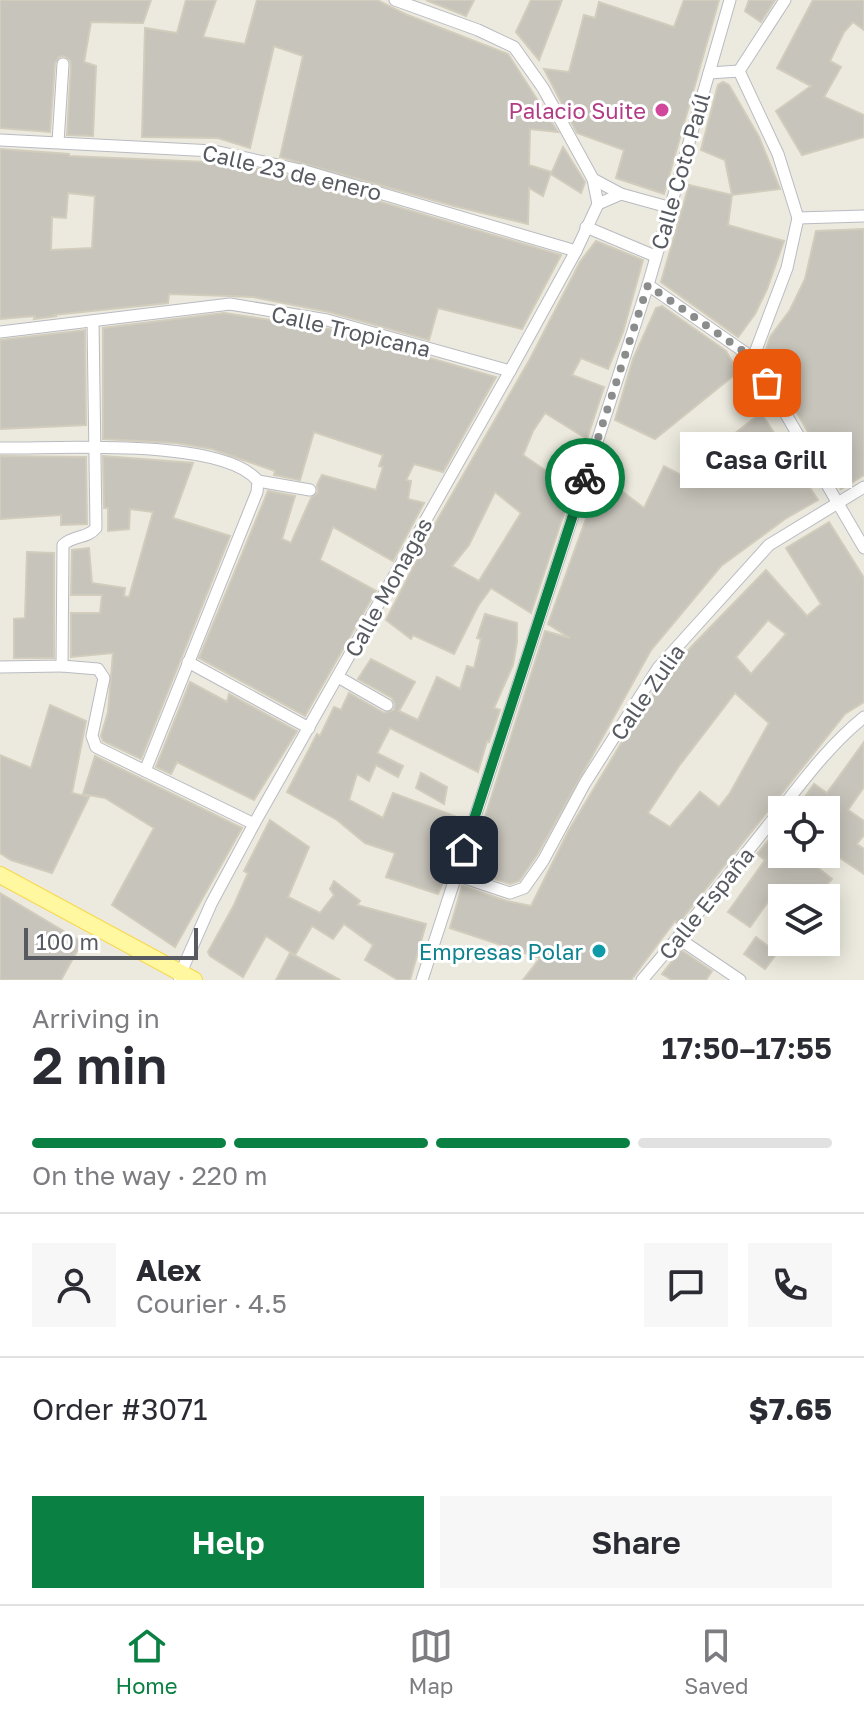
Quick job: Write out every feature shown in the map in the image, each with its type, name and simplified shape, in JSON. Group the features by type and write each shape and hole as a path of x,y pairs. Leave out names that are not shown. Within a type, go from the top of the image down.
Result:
{"main road":[{"path":"0,875 184,977"}],"street":[{"path":"395,0 478,30 514,47 543,88 593,179 598,204 621,194"},
{"name":"Calle Coto Paúl","path":"422,980 648,285 730,0"},
{"path":"739,71 785,0"},
{"path":"58,142 63,64"},
{"path":"709,73 739,71"},
{"path":"739,71 778,154 798,218 787,268 753,358"},
{"name":"Calle 23 de enero","path":"0,140 214,151 305,171 576,251"},
{"path":"593,179 621,194 668,207"},
{"name":"Calle Monagas","path":"184,977 211,904 510,371 576,251 598,204"},
{"path":"798,218 864,216"},
{"path":"586,227 655,256"},
{"path":"648,285 753,358 864,548"},
{"name":"Calle Tropicana","path":"0,332 230,304 327,320 510,371"},
{"path":"62,666 63,545 68,539 92,533 96,528 93,321"},
{"path":"0,448 172,450 249,471 258,481 310,490"},
{"path":"145,771 257,492 258,481"},
{"name":"Calle Zulia","path":"456,875 510,893 524,888 543,861 585,783 658,668 769,545 864,487"},
{"path":"188,662 309,728"},
{"path":"0,667 98,669 104,678 92,736 96,747 254,824"},
{"path":"338,677 387,705"},
{"name":"Calle España","path":"642,980 813,767 844,733 864,717"},
{"path":"678,938 740,980"}],"building":[{"path":"0,0 151,0 143,23 91,22 84,62 96,66 93,136 67,135 71,65 64,56 55,63 50,132 0,128"},
{"path":"186,0 216,0 203,37 245,44 257,0 377,0 508,54 558,132 530,129 529,165 551,172 543,196 529,188 528,224 280,157 303,56 274,46 250,148 218,138 142,137 145,28 177,33"},
{"path":"426,0 474,0 466,16"},
{"path":"531,0 562,0 539,60 516,32"},
{"path":"684,0 719,0 664,194 616,178 624,150 577,133 544,69 569,72 584,15 595,18 599,2 674,27"},
{"path":"749,0 775,0 761,22 745,11"},
{"path":"813,0 864,0 864,30 853,22 844,32 830,61 841,67 824,97 864,115 864,137 802,155 776,111 811,86 777,68"},
{"path":"723,82 729,85 759,137 780,189 732,195 725,160 701,150 718,85"},
{"path":"563,147 585,182 581,193 551,174"},
{"path":"0,149 69,156 230,163 303,179 561,255 522,329 438,308 429,340 329,312 253,297 169,294 168,303 34,319 35,316 0,319","holes":["68,193 95,196 92,248 51,250 52,217 66,218"]},
{"path":"689,185 732,195 728,225 784,241 767,289 755,314 738,337 661,282"},
{"path":"864,229 864,475 841,489 764,356 770,337 790,310 805,279 816,231"},
{"path":"596,241 643,260 623,332 608,369 581,358 572,375 604,387 587,439 545,413 523,455 572,489 531,613 491,588 478,606 454,654 413,635 411,639 386,620 435,524 530,359 580,262","holes":["495,492 521,513 479,581 452,566 469,545"]},
{"path":"662,306 726,351 738,372 655,439 615,420 633,359 656,308"},
{"path":"224,313 329,329 496,377 443,472 414,464 406,480 411,481 408,499 424,503 393,561 333,527 320,560 376,591 305,716 199,658 268,491 295,496 282,539 291,543 311,498 318,492 317,485 322,475 376,490 383,455 314,432 300,480 274,475 275,471 212,449 176,443 103,439 103,328"},
{"path":"85,330 86,425 0,429 0,340"},
{"path":"761,413 818,500 785,519 721,566 651,650 537,855 519,881 510,884 473,872 469,866 545,631 570,638 548,624 587,516 597,472 644,508 664,466 681,475"},
{"path":"0,456 86,457 87,524 61,525 61,515 0,519"},
{"path":"103,456 193,463 173,518 230,536 141,759 103,741 101,736 108,712 113,653 71,657 71,613 100,613 102,595 71,595 72,550 89,548 92,583 125,588 124,596 129,597 153,512 130,509 129,529 108,531 108,508 104,508"},
{"path":"829,522 864,578 864,702 845,714 780,796 768,796 768,811 678,924 675,921 631,980 523,980 540,958 450,928 462,886 531,906 569,830 664,678 766,570 807,616 821,604 786,548","holes":["768,620 786,634 751,674 736,657","735,693 769,723 719,807 700,792 670,827 648,813 679,766"]},
{"path":"27,552 54,553 54,658 14,658 14,619 25,618"},
{"path":"485,614 517,623 517,642 513,665 494,708 500,710 478,772 390,728 377,753 403,766 398,777 376,765 369,781 357,774 349,800 383,818 393,793 460,818 451,845 447,872 438,894 386,877 395,853 365,843 337,820 287,792 317,734 320,736 334,707 341,710 349,693 384,713 394,710 392,698 358,679 371,659 415,682 399,711 418,720 437,677 460,689 467,666 474,668 481,639 477,638"},
{"path":"190,682 227,702 229,694 297,731 254,800 177,762 171,774 156,767"},
{"path":"50,705 86,721 72,793 89,797 52,873 11,860 0,853 0,755 31,768"},
{"path":"864,742 864,787 848,810 864,821 864,835 857,844 864,849 864,874 840,858 840,796 806,796 814,784 827,793"},
{"path":"95,756 242,828 175,947 112,905 154,828 105,798 83,794"},
{"path":"421,773 447,787 444,804 416,788"},
{"path":"270,820 309,847 288,897 320,913 334,895 330,889 334,881 360,901 357,905 426,924 410,980 398,980 365,960 373,945 344,924 333,939 312,926 295,955 266,936 243,977 210,956 208,952 234,905 248,873 244,871"},
{"path":"768,841 768,868 818,868 832,879 828,884 768,884 768,902 750,927 728,912 765,860 757,854"},
{"path":"0,893 82,942 61,980 0,980"},
{"path":"756,937 768,946 768,956 775,956 765,969 744,954"},
{"path":"681,950 712,971 706,980 672,980 662,974"},
{"path":"290,953 307,962 340,980 276,980"}],"way so far":[{"path":"585,478 648,285 753,358 767,383"}],"place":[{"name":"Palacio Suite","path":"662,110"},
{"name":"Casa Grill","path":"767,383"},
{"name":"Empresas Polar","path":"599,951"}],"route":[{"path":"464,850 585,478"}]}
